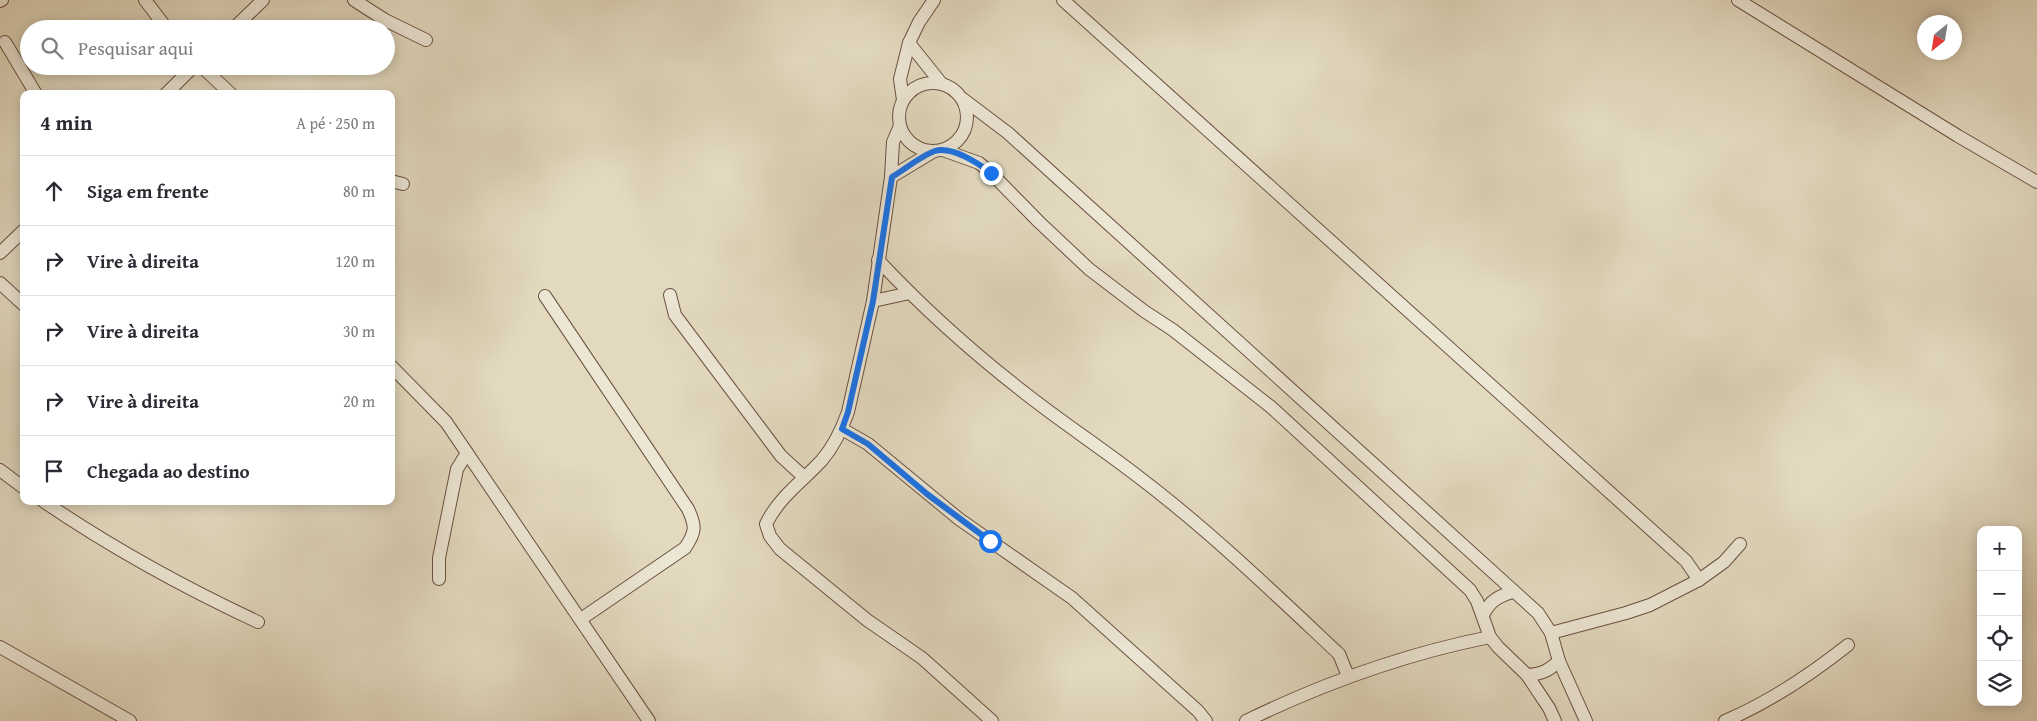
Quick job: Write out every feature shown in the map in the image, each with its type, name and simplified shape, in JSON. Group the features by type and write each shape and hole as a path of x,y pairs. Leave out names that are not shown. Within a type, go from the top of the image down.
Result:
{"street":[{"path":"145,0 160,20"},
{"path":"242,20 263,0"},
{"path":"354,0 384,20"},
{"path":"903,100 900,79 909,43 919,22 934,0"},
{"path":"1063,0 1686,561 1699,580"},
{"path":"1738,0 1958,136 2037,182"},
{"path":"395,25 426,40"},
{"path":"5,42 20,67"},
{"path":"909,43 941,83 957,92 963,99 1008,132 1538,614 1551,633 1559,661 1586,721"},
{"path":"25,75 34,90"},
{"path":"170,90 185,75"},
{"path":"211,75 227,90"},
{"path":"941,83 923,84 908,93 899,108 900,126 903,135 916,147 962,155 985,168 1045,228 1089,268 1272,407 1470,590 1483,614 1490,636 1498,647 1527,675 1549,708 1555,721"},
{"path":"892,177 958,141 967,125 968,116 963,99"},
{"path":"900,126 893,142 892,177 873,301 848,412 842,429 822,459 787,494 771,513 766,524 770,536 780,549 839,599 922,658 992,721"},
{"path":"0,253 20,234"},
{"path":"878,260 910,293 1023,392 1141,478 1225,547 1339,654 1348,676"},
{"path":"0,283 20,301"},
{"path":"873,301 910,293"},
{"path":"670,295 675,314 781,456 804,477"},
{"path":"545,296 688,509 694,522 693,536 685,548 580,620"},
{"path":"395,369 446,422 650,721"},
{"path":"842,429 868,444 959,519 1072,598 1198,711 1206,721"},
{"path":"439,579 439,558 457,469 467,453"},
{"path":"0,470 20,485"},
{"path":"50,505 117,549 163,575 258,622"},
{"path":"1551,633 1650,605 1699,580 1724,562 1740,544"},
{"path":"1483,614 1489,604 1498,596 1512,592"},
{"path":"1246,721 1348,676 1490,636"},
{"path":"1724,721 1765,702 1794,685 1848,645"},
{"path":"0,647 130,721"},
{"path":"1527,675 1542,674 1559,661"}],"route":[{"path":"990,541 927,494 868,444 842,429 848,412 873,301 892,177 934,151 943,150 962,155 979,163 991,173"}]}
